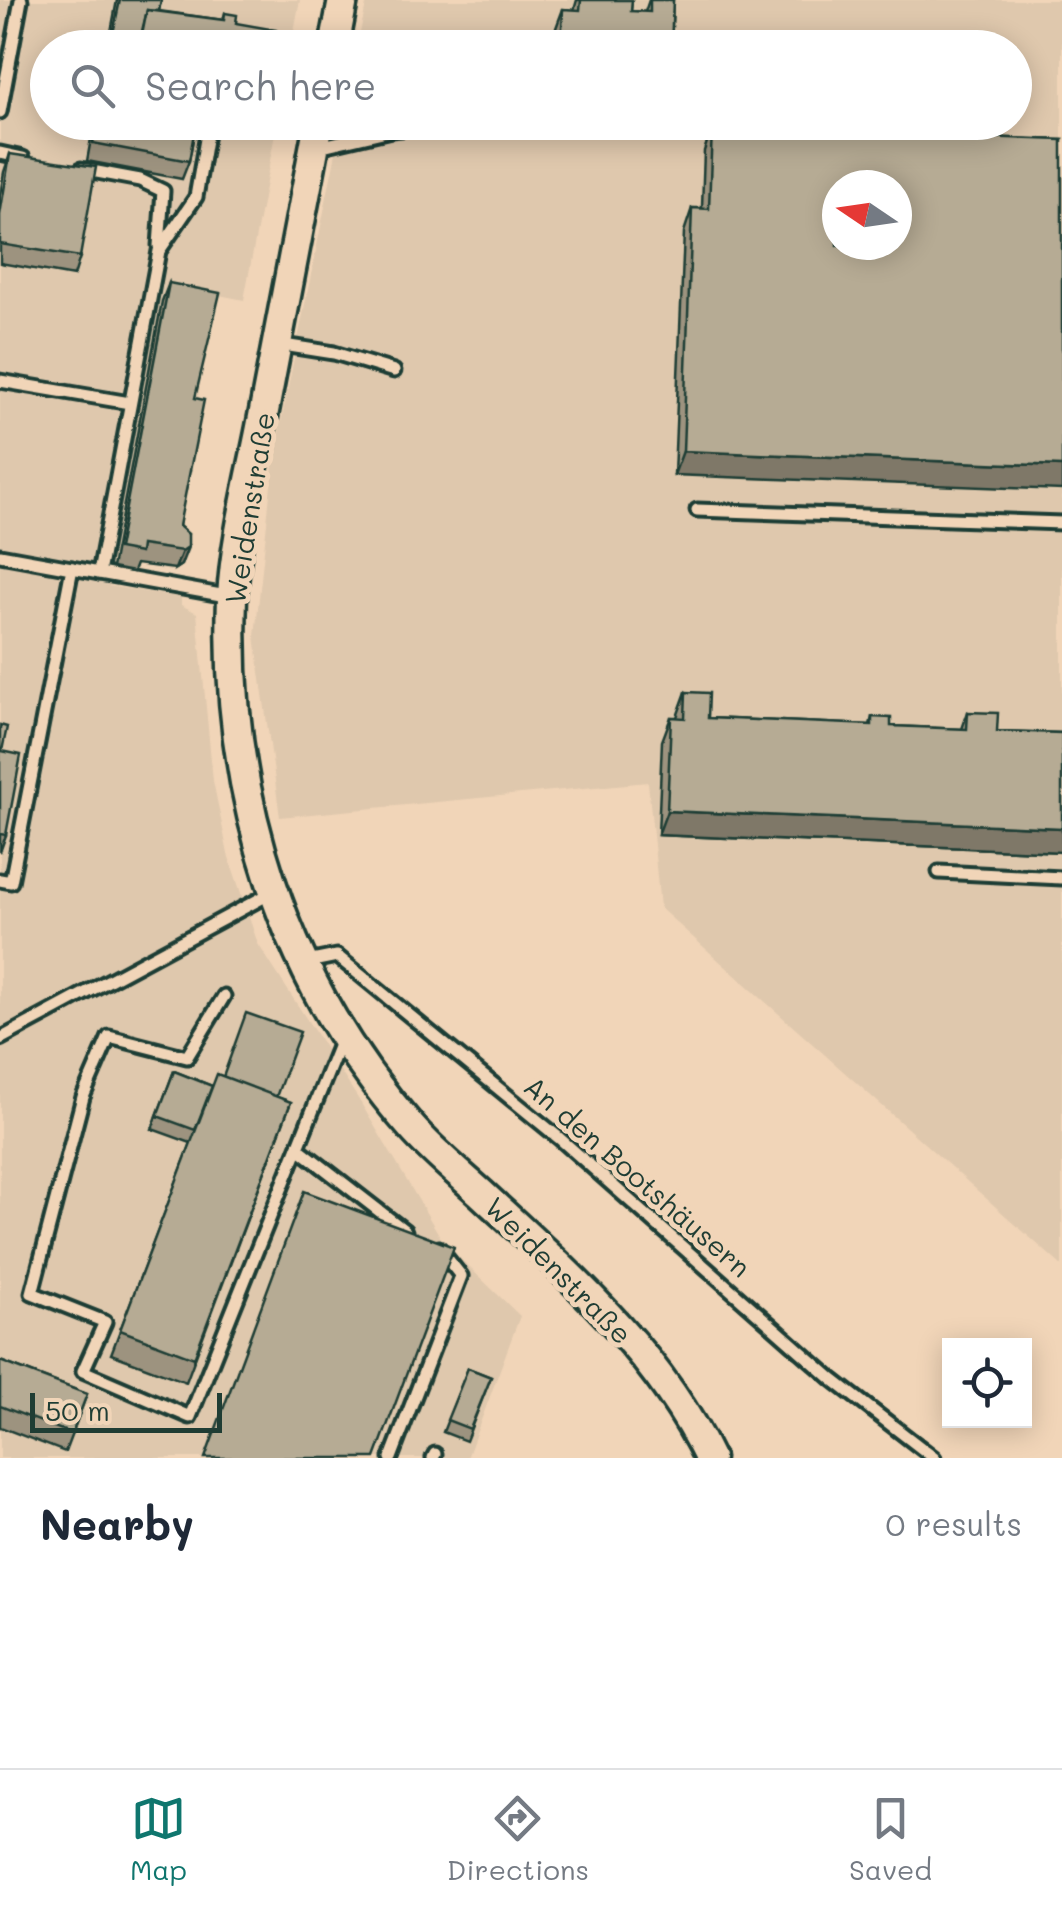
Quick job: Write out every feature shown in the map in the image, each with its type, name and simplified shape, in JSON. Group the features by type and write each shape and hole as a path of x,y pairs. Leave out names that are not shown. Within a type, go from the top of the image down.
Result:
{"street":[{"path":"337,30 343,0"},
{"name":"Weidenstraße","path":"316,140 232,597 237,742 246,794 273,892 300,963 371,1080 416,1133 586,1291 637,1348 682,1410 709,1458"}],"lane":[{"path":"0,112 21,0"},
{"path":"159,251 196,198 206,140"},
{"path":"0,153 38,161"},
{"path":"57,164 140,180 163,191 159,251 98,573"},
{"path":"277,344 334,353 394,371"},
{"path":"0,381 130,403"},
{"path":"697,510 1062,524"},
{"path":"0,555 232,597"},
{"path":"0,880 11,882 72,568"},
{"path":"939,872 1062,878"},
{"path":"0,1039 273,892"},
{"name":"An den Bootshäusern","path":"300,963 338,956 559,1138 832,1378 934,1458"},
{"path":"224,996 188,1056 109,1037 82,1098 32,1293 105,1322 84,1371 190,1417 343,1034"},
{"path":"298,1148 393,1225 410,1233"},
{"path":"391,1458 460,1276 444,1250 427,1242"}],"shaded area":[{"path":"0,0 300,0 294,30 30,30 30,140 274,140 244,300 209,293 213,311 172,544 181,565 170,571 135,564 133,572 112,568 109,586 181,597 181,605 197,613 213,781 228,854 258,944 359,1100 444,1243 520,1316 467,1458 0,1458"},
{"path":"367,0 1062,0 1062,1266 660,908 648,782 280,817 255,636 274,456 339,140 1032,140 1032,30 361,30"}],"building":[{"path":"120,0 161,0 159,11 147,10 142,30 114,30"},
{"path":"581,0 632,0 631,11 650,12 650,0 673,0 672,30 562,30 563,9 580,10"},
{"path":"147,10 224,20 225,13 237,15 236,23 276,30 143,30"},
{"path":"94,140 193,140 189,161 93,143"},
{"path":"712,140 1062,140 1062,466 683,451 692,208 709,209"},
{"path":"10,154 96,167 80,257 0,244 0,215"},
{"path":"169,283 220,293 195,398 204,400 179,526 188,534 188,547 182,551 141,545 140,553 118,549"},
{"path":"686,692 709,693 708,718 872,725 872,717 891,718 891,726 967,729 968,712 998,713 997,731 1062,733 1062,828 667,811 671,717 685,718"},
{"path":"0,725 7,727 2,751 21,755 6,835 0,834"},
{"path":"246,1013 300,1032 276,1097 223,1077"},
{"path":"174,1071 212,1086 195,1130 157,1116"},
{"path":"217,1074 291,1102 194,1358 120,1330"},
{"path":"304,1191 454,1247 375,1458 205,1458"},
{"path":"0,1361 87,1394 72,1434 0,1406"},
{"path":"468,1368 491,1377 470,1429 447,1420"}]}
